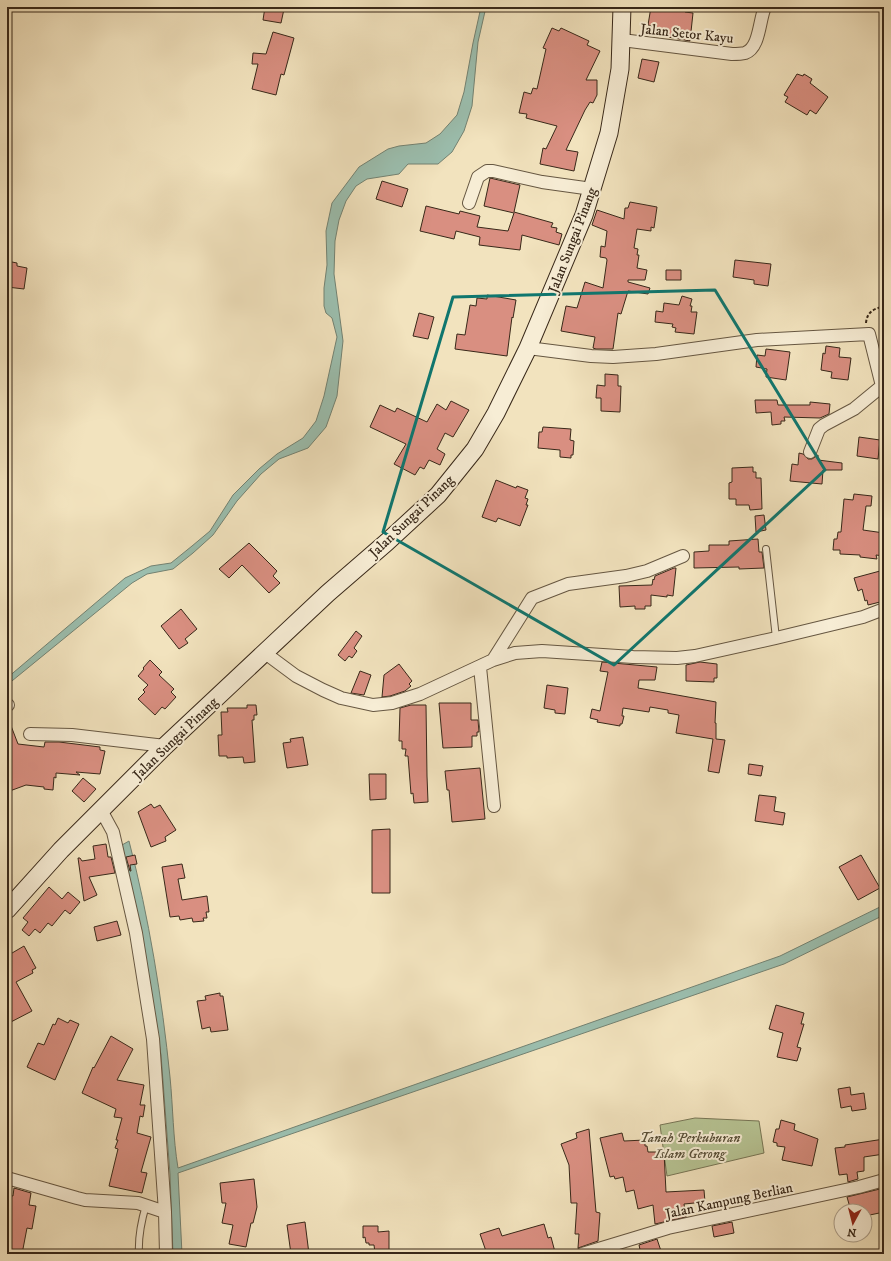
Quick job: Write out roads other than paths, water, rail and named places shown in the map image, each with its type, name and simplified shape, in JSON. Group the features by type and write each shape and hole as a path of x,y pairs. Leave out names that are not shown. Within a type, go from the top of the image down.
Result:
{"street":[{"name":"Jalan Sungai Pinang","path":"7,910 61,850 165,746 328,593 438,495 475,449 496,413 528,348 584,215 609,133 620,69 622,7"},
{"name":"Jalan Setor Kayu","path":"622,40 732,54 746,53 752,49 756,42 758,29 765,7"},
{"path":"469,203 478,177 488,171 500,172 542,182 592,189"},
{"path":"528,348 591,356 613,357 656,354 757,340 869,334 883,386 854,409 819,429 810,452"},
{"path":"493,660 532,598 568,584 633,575 647,571 683,556"},
{"path":"265,653 296,676 323,690 341,698 373,705 392,703 420,694 493,660 515,653 535,651 662,659 695,656 863,617 884,609"},
{"path":"480,667 494,806"},
{"path":"30,734 72,735 165,746"},
{"path":"101,810 113,832 136,932 153,1039 165,1212 166,1254"},
{"path":"7,1178 85,1200 138,1203 165,1212"},
{"name":"Jalan Kampung Berlian","path":"582,1254 668,1228 859,1187 884,1180"}],"lane":[{"path":"766,549 776,638"},
{"path":"139,1254 138,1241 140,1225 146,1205"}],"park label":[{"name":"Tanah Perkuburan Islam Gerong","path":"690,1146"}]}
